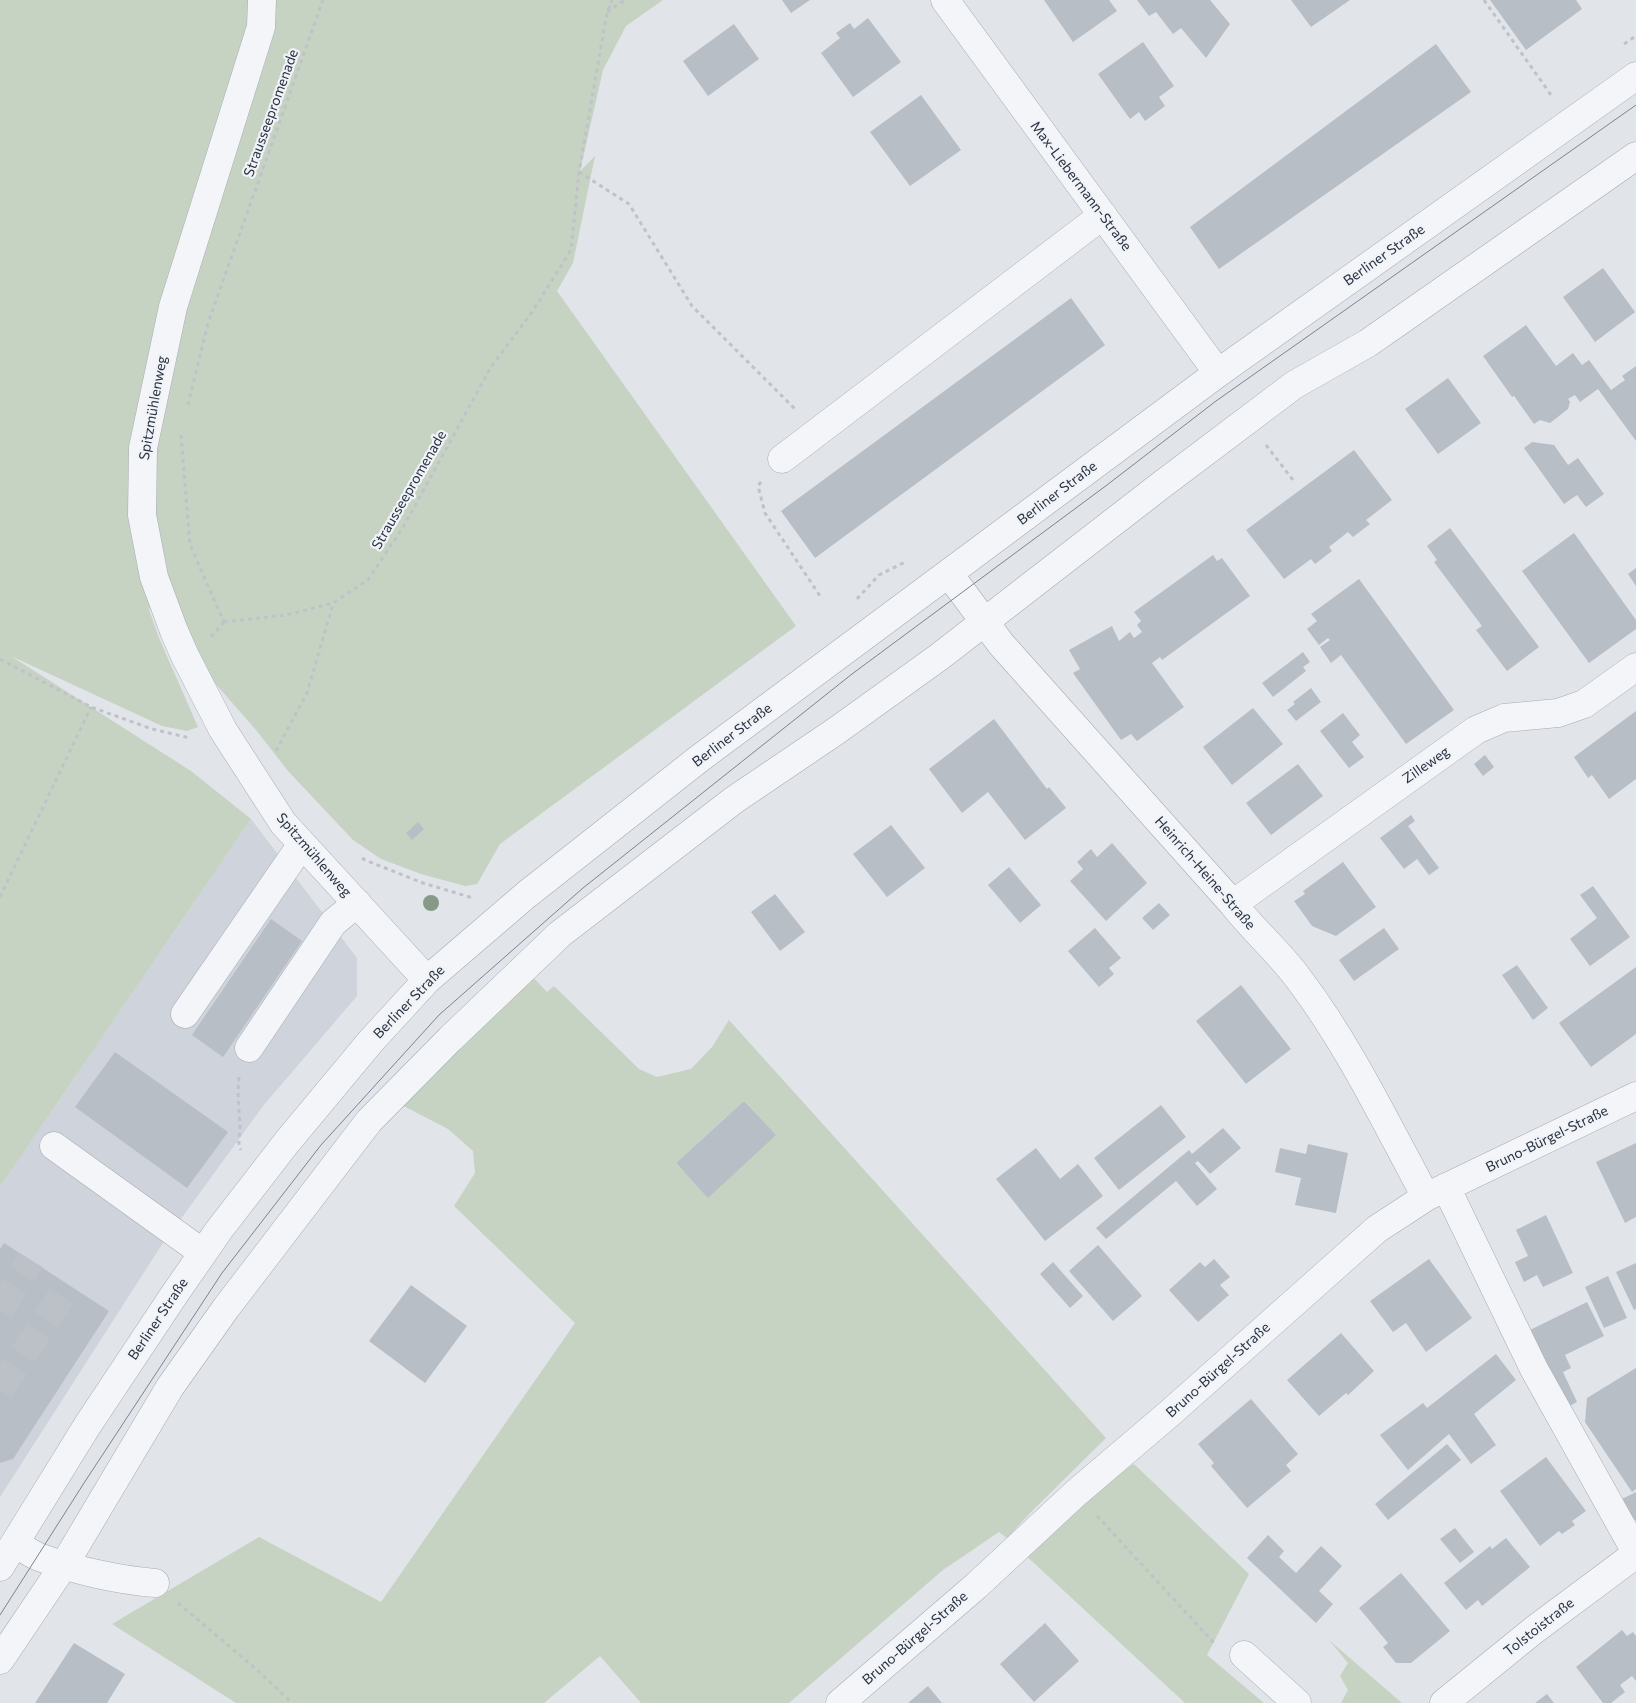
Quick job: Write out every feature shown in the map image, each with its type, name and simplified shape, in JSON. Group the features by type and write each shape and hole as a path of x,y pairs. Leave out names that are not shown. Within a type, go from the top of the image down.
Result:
{"street":[{"name":"Spitzmühlenweg","path":"262,0 260,27 173,307 143,448 142,515 154,577 185,656 223,730 283,823 427,980"},
{"name":"Max-Liebermann-Straße","path":"945,0 1218,373"},
{"name":"Berliner Straße","path":"0,1567 88,1426 203,1253 286,1142 371,1041 427,980 526,895 700,758 1218,373 1636,76"},
{"path":"0,1660 64,1565 170,1387 226,1308 369,1122 450,1039 560,934 734,800 836,731 984,622 1294,385 1368,343 1636,156"},
{"path":"782,459 1103,215"},
{"name":"Heinrich-Heine-Straße","path":"949,574 1001,644 1297,976 1343,1043 1436,1192 1636,1553"},
{"name":"Zilleweg","path":"1233,904 1254,887 1476,730 1504,718 1558,713 1584,704 1636,667"},
{"path":"185,1014 302,844"},
{"path":"248,1048 333,923 357,903"},
{"name":"Bruno-Bürgel-Straße","path":"840,1703 976,1586 1076,1493 1170,1414 1378,1229 1436,1192 1636,1096"},
{"path":"54,1146 203,1253"},
{"path":"15,1543 37,1557 64,1565 131,1581 154,1583"},
{"name":"Tolstoistraße","path":"1444,1703 1534,1630 1636,1553"},
{"path":"1244,1655 1297,1703"}],"path":[{"name":"Strausseepromenade","path":"188,407 208,322 323,0"},
{"name":"Strausseepromenade","path":"183,426 181,435 190,545 224,622 286,616 333,603 368,580 405,524 491,367 532,312 571,250 579,172 607,13 612,0"},
{"path":"607,13 626,0"},
{"path":"1484,0 1551,96"},
{"path":"579,172 629,204 692,306 817,431"},
{"path":"1267,447 1294,480"},
{"path":"782,459 758,486 765,513 822,599"},
{"path":"274,754 307,693 333,603"},
{"path":"0,659 91,707 152,728 203,741 223,730"},
{"path":"0,897 91,707"},
{"path":"359,855 365,860 423,883 478,899"},
{"path":"244,1155 239,1147 240,1127 237,1095 239,1078 248,1048"},
{"path":"1076,1493 1230,1660 1244,1655"},
{"path":"154,1583 256,1669 292,1703"}],"shaded area":[{"path":"251,819 357,958 357,996 263,1106 159,1249 0,1497 0,1187"}],"green space":[{"path":"0,0 663,0 626,26 603,70 580,171 595,156 573,263 557,291 796,626 500,844 477,884 465,886 421,874 381,859 353,840 288,771 256,730 148,607 159,638 198,727 187,731 162,726 11,656 191,771 251,819 0,1187"},
{"path":"527,971 547,992 554,986 639,1069 657,1077 691,1069 712,1047 729,1020 1106,1438 1007,1538 999,1532 943,1570 789,1703 641,1703 600,1656 544,1703 236,1703 112,1624 259,1537 381,1602 575,1323 454,1206 475,1173 473,1151 448,1129 394,1101","holes":["744,1101 775,1135 684,1172 676,1163"]},
{"path":"1134,1464 1249,1574 1207,1655 1264,1703 1185,1703 1022,1552 1098,1486"},
{"path":"1329,1640 1402,1703 1341,1703 1348,1690 1340,1676 1348,1663"}],"building":[{"path":"782,0 810,0 791,13"},
{"path":"1044,0 1109,0 1117,11 1073,42"},
{"path":"1137,0 1210,0 1230,24 1206,58 1181,28 1173,34 1156,12 1149,16"},
{"path":"1291,0 1350,0 1311,27"},
{"path":"1490,0 1576,0 1582,9 1526,50"},
{"path":"868,18 901,62 853,97 821,53 840,38 836,33 850,23 854,29"},
{"path":"734,24 759,59 708,96 683,61"},
{"path":"1143,42 1174,86 1159,97 1165,106 1145,121 1139,112 1130,119 1098,74"},
{"path":"1436,44 1471,92 1219,269 1190,227"},
{"path":"921,95 961,150 910,186 870,132"},
{"path":"1603,268 1635,312 1595,342 1563,297"},
{"path":"1071,298 1105,345 815,558 781,511"},
{"path":"1526,325 1556,366 1573,353 1582,365 1589,360 1611,390 1625,380 1622,376 1636,366 1636,441 1598,389 1580,402 1575,395 1568,399 1570,402 1568,409 1550,423 1540,420 1534,424 1483,356"},
{"path":"1448,378 1481,423 1438,454 1405,409"},
{"path":"1532,442 1554,445 1568,465 1578,458 1604,494 1586,507 1577,495 1564,504 1524,448"},
{"path":"1354,450 1392,500 1366,520 1370,524 1353,537 1348,532 1329,547 1332,551 1315,564 1311,559 1284,579 1246,530"},
{"path":"1450,528 1539,647 1507,671 1476,630 1482,626 1434,562 1437,560 1427,546"},
{"path":"1574,533 1636,620 1636,629 1589,663 1522,571"},
{"path":"1213,555 1217,561 1222,558 1250,596 1162,660 1160,657 1152,663 1184,707 1137,741 1131,734 1121,740 1073,673 1080,669 1069,650 1112,626 1119,641 1130,632 1134,638 1142,632 1137,625 1141,621 1134,612"},
{"path":"1636,568 1636,586 1628,574"},
{"path":"1359,579 1454,710 1406,744 1341,655 1331,663 1320,647 1330,640 1328,638 1319,645 1307,629 1317,621 1311,614"},
{"path":"1303,652 1310,662 1303,667 1306,671 1273,697 1262,683"},
{"path":"1311,688 1321,702 1296,721 1287,710 1295,704 1293,702"},
{"path":"1253,708 1283,744 1232,785 1203,747"},
{"path":"1636,711 1636,779 1609,799 1592,775 1588,778 1574,757"},
{"path":"1343,713 1360,735 1352,742 1364,757 1349,768 1320,731"},
{"path":"994,719 1047,789 1049,787 1066,808 1025,840 988,792 962,813 929,769"},
{"path":"1485,755 1494,767 1483,776 1474,764"},
{"path":"1298,764 1323,796 1271,835 1246,803"},
{"path":"1411,815 1415,821 1408,826 1439,868 1429,875 1417,859 1404,869 1380,838"},
{"path":"418,822 424,829 412,840 406,833"},
{"path":"891,825 925,868 887,897 853,854"},
{"path":"1112,843 1147,883 1106,921 1070,881 1083,869 1077,862 1091,849 1097,857"},
{"path":"1343,862 1376,907 1336,936 1312,926 1294,901 1305,894 1303,891"},
{"path":"1009,867 1041,905 1020,923 988,885"},
{"path":"1593,886 1630,937 1590,966 1570,939 1597,918 1580,895"},
{"path":"775,894 805,932 780,951 751,912"},
{"path":"1159,903 1170,915 1153,930 1142,918"},
{"path":"271,919 302,941 223,1057 192,1035"},
{"path":"1095,928 1121,958 1109,968 1114,974 1099,987 1068,951"},
{"path":"1384,928 1399,949 1354,981 1339,960"},
{"path":"1517,965 1548,1008 1533,1020 1502,975"},
{"path":"1636,967 1636,1034 1591,1067 1559,1023"},
{"path":"1241,985 1291,1049 1246,1084 1196,1021"},
{"path":"115,1052 228,1132 187,1188 75,1107"},
{"path":"744,1101 776,1135 708,1198 676,1163"},
{"path":"1161,1105 1186,1137 1119,1190 1094,1158"},
{"path":"1223,1128 1241,1148 1210,1174 1198,1161 1195,1163 1217,1189 1197,1206 1176,1181 1106,1239 1096,1228 1189,1150 1192,1154"},
{"path":"1636,1143 1636,1217 1625,1223 1596,1162"},
{"path":"1308,1144 1348,1153 1336,1213 1295,1205 1301,1178 1275,1172 1280,1148 1306,1154"},
{"path":"1036,1148 1060,1179 1078,1164 1103,1196 1045,1241 996,1179"},
{"path":"1546,1215 1573,1273 1543,1287 1537,1275 1524,1282 1515,1262 1528,1256 1516,1230"},
{"path":"4,1243 109,1311 13,1459 0,1463 0,1249"},
{"path":"1098,1245 1142,1296 1113,1321 1069,1271"},
{"path":"1214,1259 1230,1277 1220,1285 1229,1295 1198,1322 1169,1290 1200,1262 1205,1267"},
{"path":"1429,1259 1472,1318 1426,1352 1406,1323 1393,1332 1370,1301"},
{"path":"1053,1262 1083,1296 1070,1308 1040,1274"},
{"path":"1636,1263 1636,1309 1634,1310 1616,1272"},
{"path":"1608,1276 1627,1318 1604,1328 1585,1287"},
{"path":"411,1285 467,1326 425,1383 369,1341"},
{"path":"1587,1302 1604,1336 1565,1355 1571,1368 1563,1372 1577,1402 1562,1410 1541,1367 1547,1364 1530,1330"},
{"path":"1341,1333 1374,1371 1348,1395 1346,1393 1319,1416 1287,1380"},
{"path":"1496,1354 1516,1380 1474,1414 1496,1445 1471,1464 1449,1434 1408,1470 1380,1435 1423,1403 1427,1408"},
{"path":"1636,1368 1636,1489 1632,1492 1585,1422 1587,1398"},
{"path":"1251,1399 1298,1454 1286,1465 1291,1471 1247,1508 1211,1466 1214,1463 1198,1444"},
{"path":"1447,1444 1461,1460 1388,1520 1375,1504"},
{"path":"1546,1457 1586,1511 1572,1521 1575,1525 1562,1534 1559,1531 1540,1546 1500,1491"},
{"path":"1636,1492 1636,1520 1629,1523 1618,1501"},
{"path":"1455,1528 1474,1552 1460,1563 1440,1539"},
{"path":"1268,1535 1284,1551 1279,1557 1296,1573 1321,1546 1342,1566 1319,1591 1333,1604 1316,1623 1247,1558"},
{"path":"1506,1538 1530,1567 1482,1606 1478,1600 1466,1610 1444,1583 1490,1546 1492,1549"},
{"path":"1401,1573 1450,1631 1411,1663 1396,1663 1383,1647 1388,1643 1359,1608"},
{"path":"1045,1623 1079,1661 1034,1702 1000,1664"},
{"path":"1622,1630 1627,1636 1633,1632 1636,1636 1636,1681 1632,1676 1620,1685 1625,1692 1611,1703 1603,1703 1576,1667"},
{"path":"74,1643 125,1674 107,1703 35,1703"},
{"path":"928,1686 942,1703 908,1703"},
{"path":"1547,1694 1554,1703 1535,1703"}],"tunnel":[{"path":"0,1310 31,1260"},
{"path":"0,1390 69,1285"}],"tram line":[{"path":"0,1615 222,1273 321,1145 439,1015 583,888 852,674 1107,485 1216,401 1636,105"}]}
